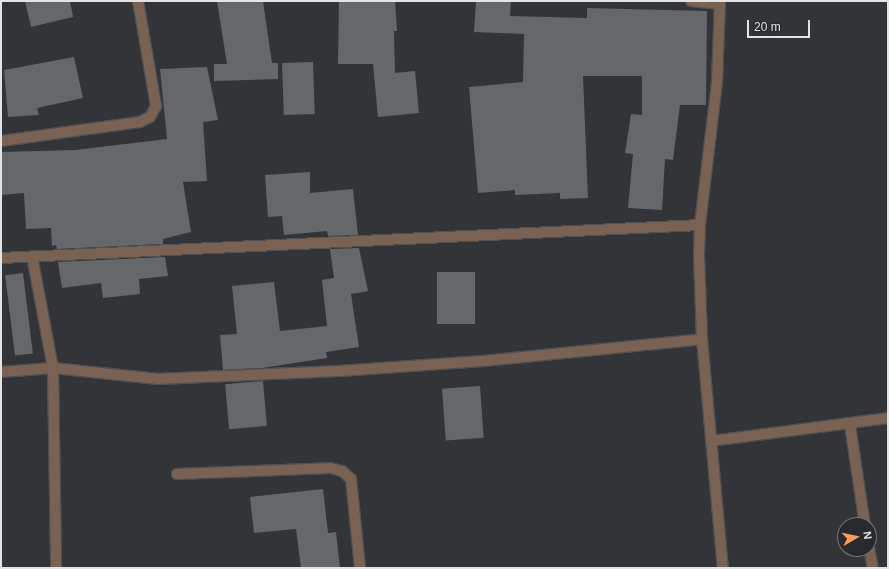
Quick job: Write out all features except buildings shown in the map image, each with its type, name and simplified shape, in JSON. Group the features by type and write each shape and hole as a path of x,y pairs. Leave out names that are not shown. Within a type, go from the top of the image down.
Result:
{"street":[{"path":"1,141 140,122 150,117 156,106 138,1"},
{"path":"691,1 720,2 717,82 700,225 702,339 723,568"},
{"path":"1,258 700,225"},
{"path":"32,256 53,368 56,568"},
{"path":"1,372 53,368 158,379 483,361 702,339"},
{"path":"711,441 850,425 888,418"},
{"path":"850,425 864,517"},
{"path":"177,474 330,468 342,471 351,479 360,568"},
{"path":"871,557 873,568"}]}
